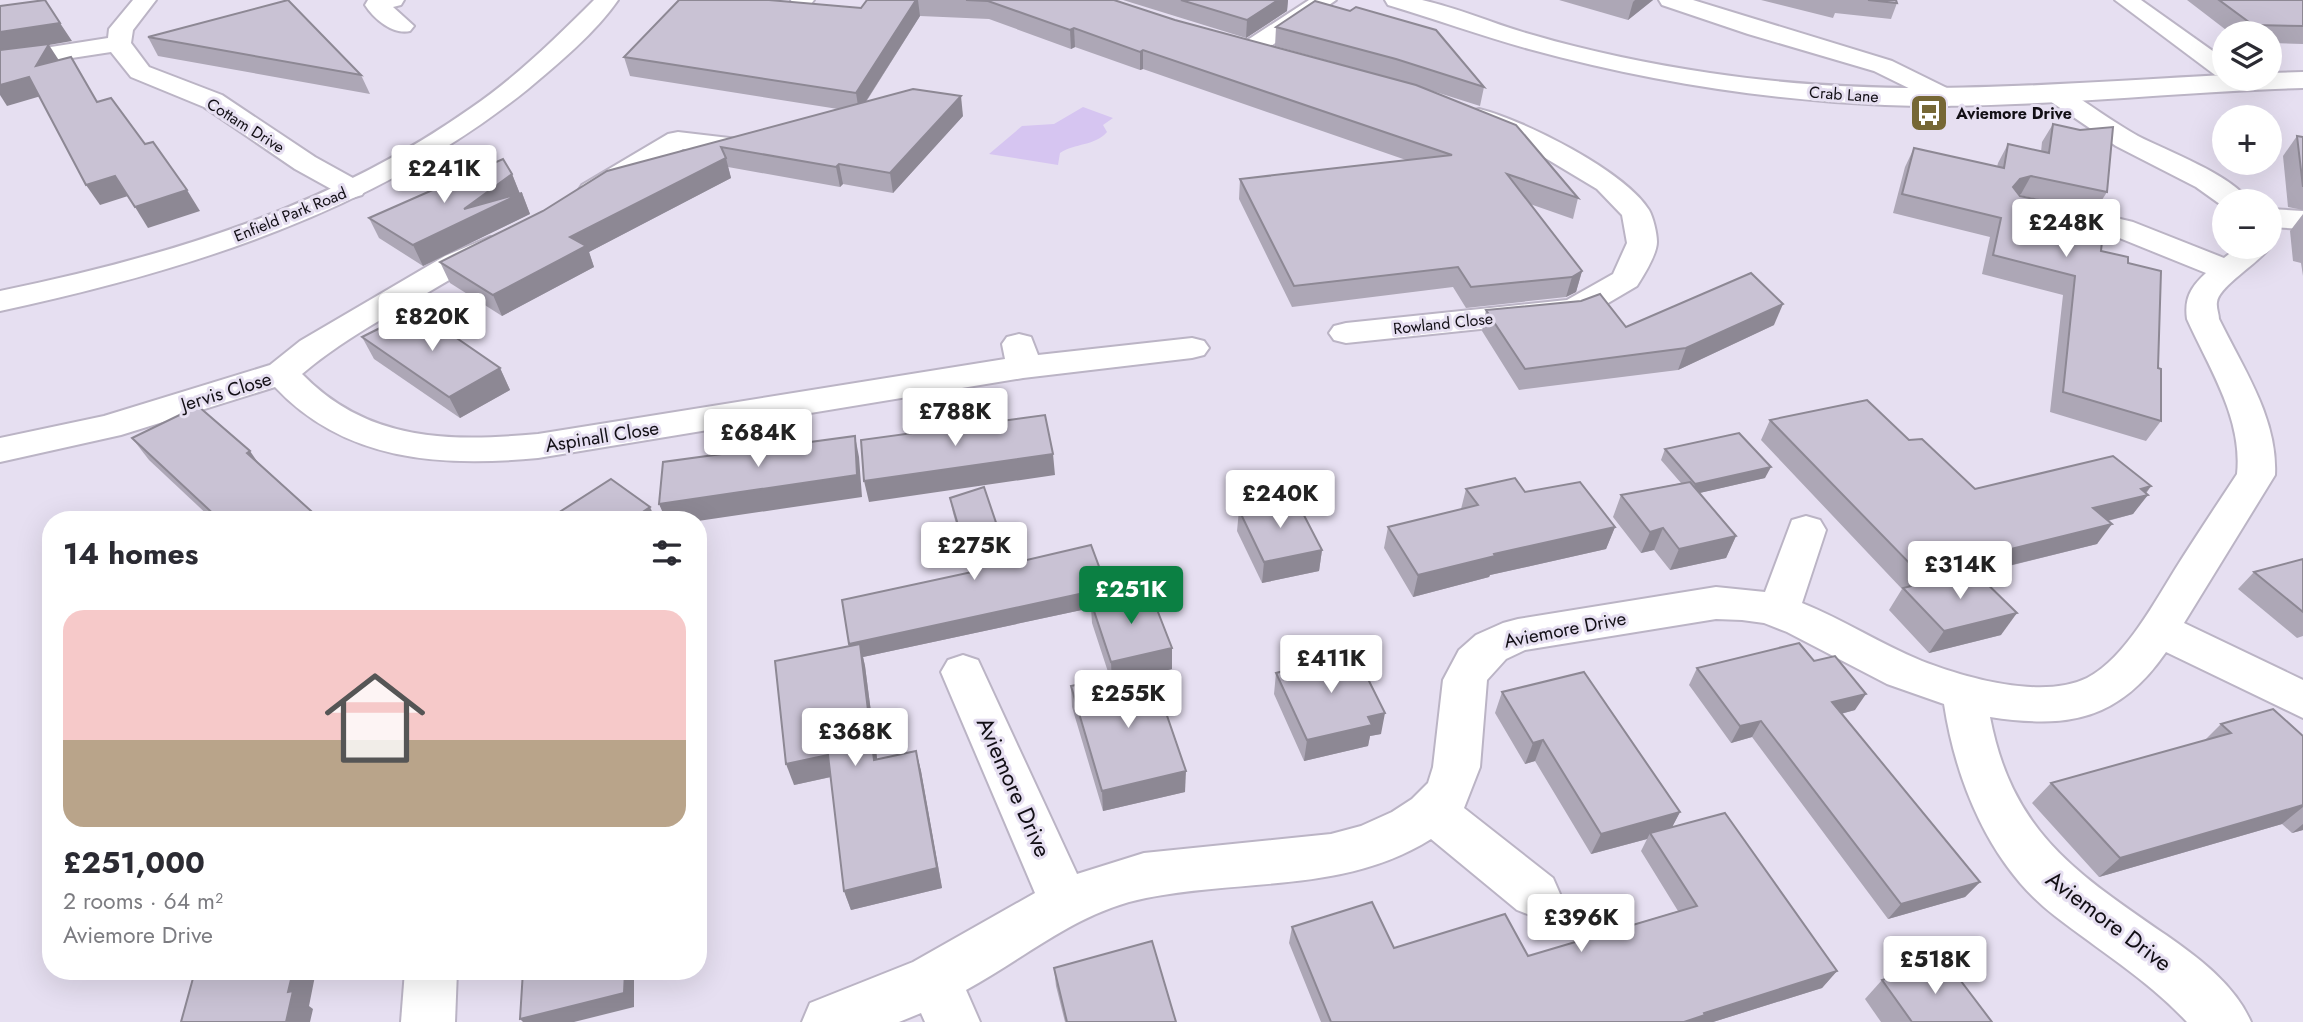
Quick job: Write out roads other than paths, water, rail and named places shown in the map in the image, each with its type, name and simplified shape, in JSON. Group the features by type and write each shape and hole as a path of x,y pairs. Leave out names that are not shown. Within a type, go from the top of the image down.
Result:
{"street":[{"path":"0,62 119,43 121,29 145,0"},
{"path":"393,0 376,5 402,26"},
{"name":"Enfield Park Road","path":"0,301 141,267 207,246 352,189 394,169 488,110 562,48 607,0"},
{"path":"1291,59 1240,45 1325,0"},
{"name":"Crab Lane","path":"1396,0 1536,44 1626,66 1725,84 1820,93 1948,98 2056,94 2212,78"},
{"path":"1670,0 1756,29 1883,66 1948,98"},
{"path":"2126,0 2212,61"},
{"name":"Cottam Drive","path":"119,43 124,54 139,72 213,101 305,163 352,189"},
{"name":"Crab Lane","path":"2282,79 2303,80"},
{"path":"2056,94 2104,127 2218,189"},
{"name":"Rowland Close","path":"1346,333 1575,309 1626,279 1642,243 1636,213 1607,183 1552,150 1490,121 1456,109"},
{"path":"562,209 615,175 678,140 728,145"},
{"name":"Aviemore Drive","path":"2020,206 2212,251"},
{"path":"2282,219 2303,220"},
{"name":"Jervis Close","path":"0,450 108,427 282,373 312,348 456,262 516,234"},
{"name":"Aviemore Drive","path":"829,1022 876,1006 943,1001 1065,903 1106,885 1145,873 1186,868 1288,864 1332,858 1370,846 1403,831 1432,811 1449,791 1456,766 1464,682 1470,666 1482,651 1518,635 1716,603 1748,603 1779,610 1813,623 1877,660 1964,694 2007,702 2044,703 2078,699 2104,690 2123,674 2158,629 2256,475 2258,451 2251,422 2203,319 2201,302 2205,290 2242,259"},
{"name":"Aspinall Close","path":"282,373 320,410 357,430 392,441 469,450 538,446 1021,355 1192,348"},
{"path":"1779,610 1806,530"},
{"path":"2158,629 2303,700"},
{"name":"Aviemore Drive","path":"963,672 1065,903"},
{"name":"Aviemore Drive","path":"1964,694 1973,746 1985,781 2007,824 2035,864 2070,898 2129,937 2179,975 2224,1022"},
{"path":"1432,811 1535,894"},
{"path":"428,1022 430,980"}],"place":[{"name":"Aviemore Drive","path":"1929,113"}]}
